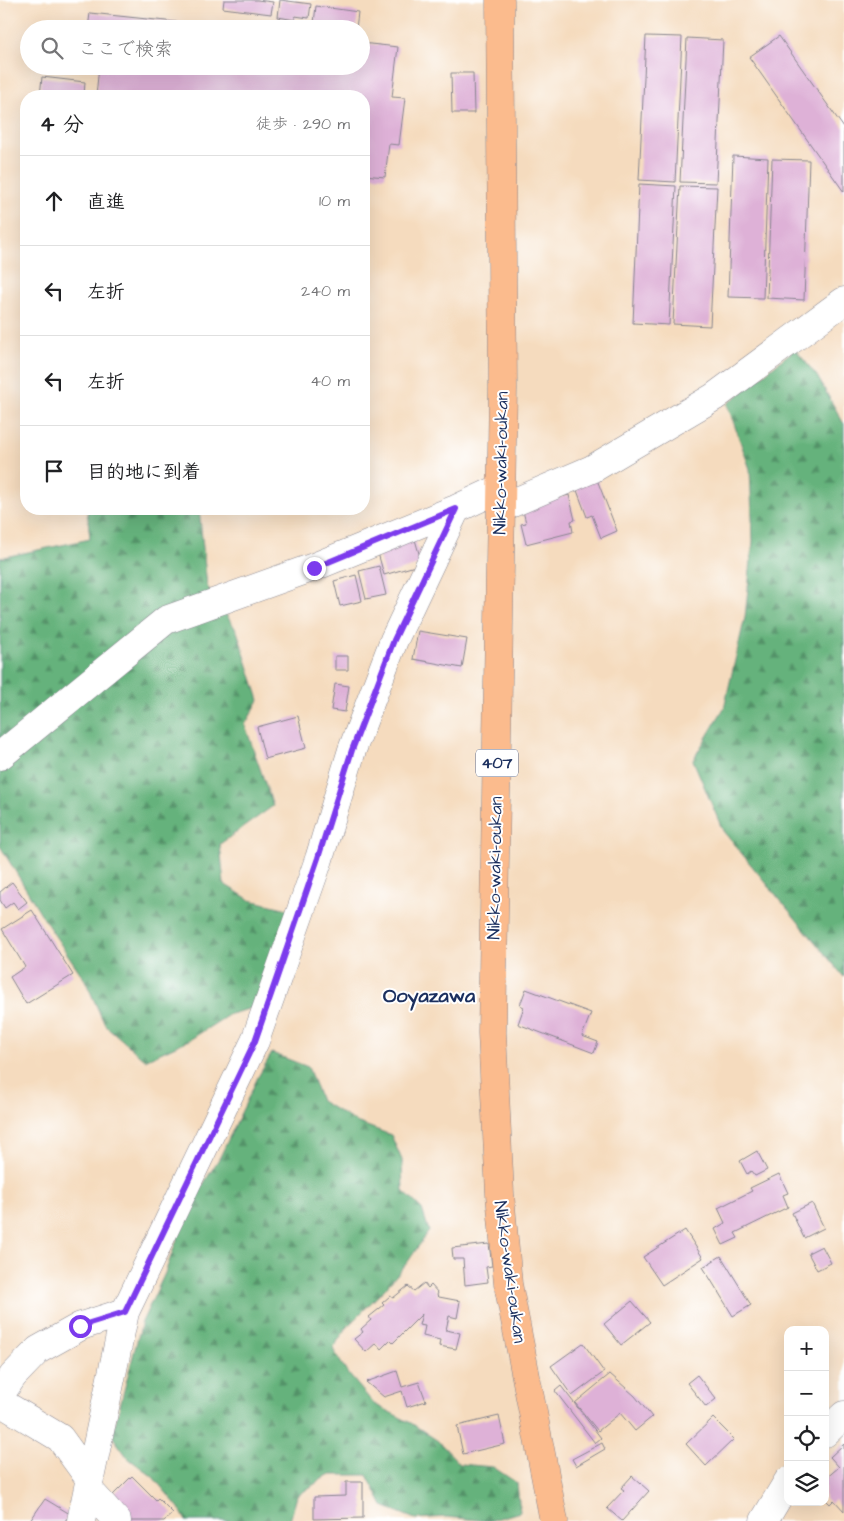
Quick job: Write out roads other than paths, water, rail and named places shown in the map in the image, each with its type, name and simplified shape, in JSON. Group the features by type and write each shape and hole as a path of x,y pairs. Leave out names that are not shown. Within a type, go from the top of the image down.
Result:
{"highway":[{"name":"Nikko-waki-oukan","path":"500,0 503,253 492,1033 494,1106 508,1284 554,1521"}],"street":[{"path":"0,756 166,620 314,568 456,509 501,498 592,469 714,397 844,301"},
{"path":"81,1521 125,1312 255,1041 318,858 352,750 394,640 456,509"},
{"path":"0,1394 38,1350 80,1326 125,1312"},
{"path":"0,1402 60,1438 88,1484 117,1521"},
{"path":"829,1429 844,1415"},
{"path":"764,1521 784,1488"}],"district":[{"name":"Ooyazawa","path":"429,996"}]}
